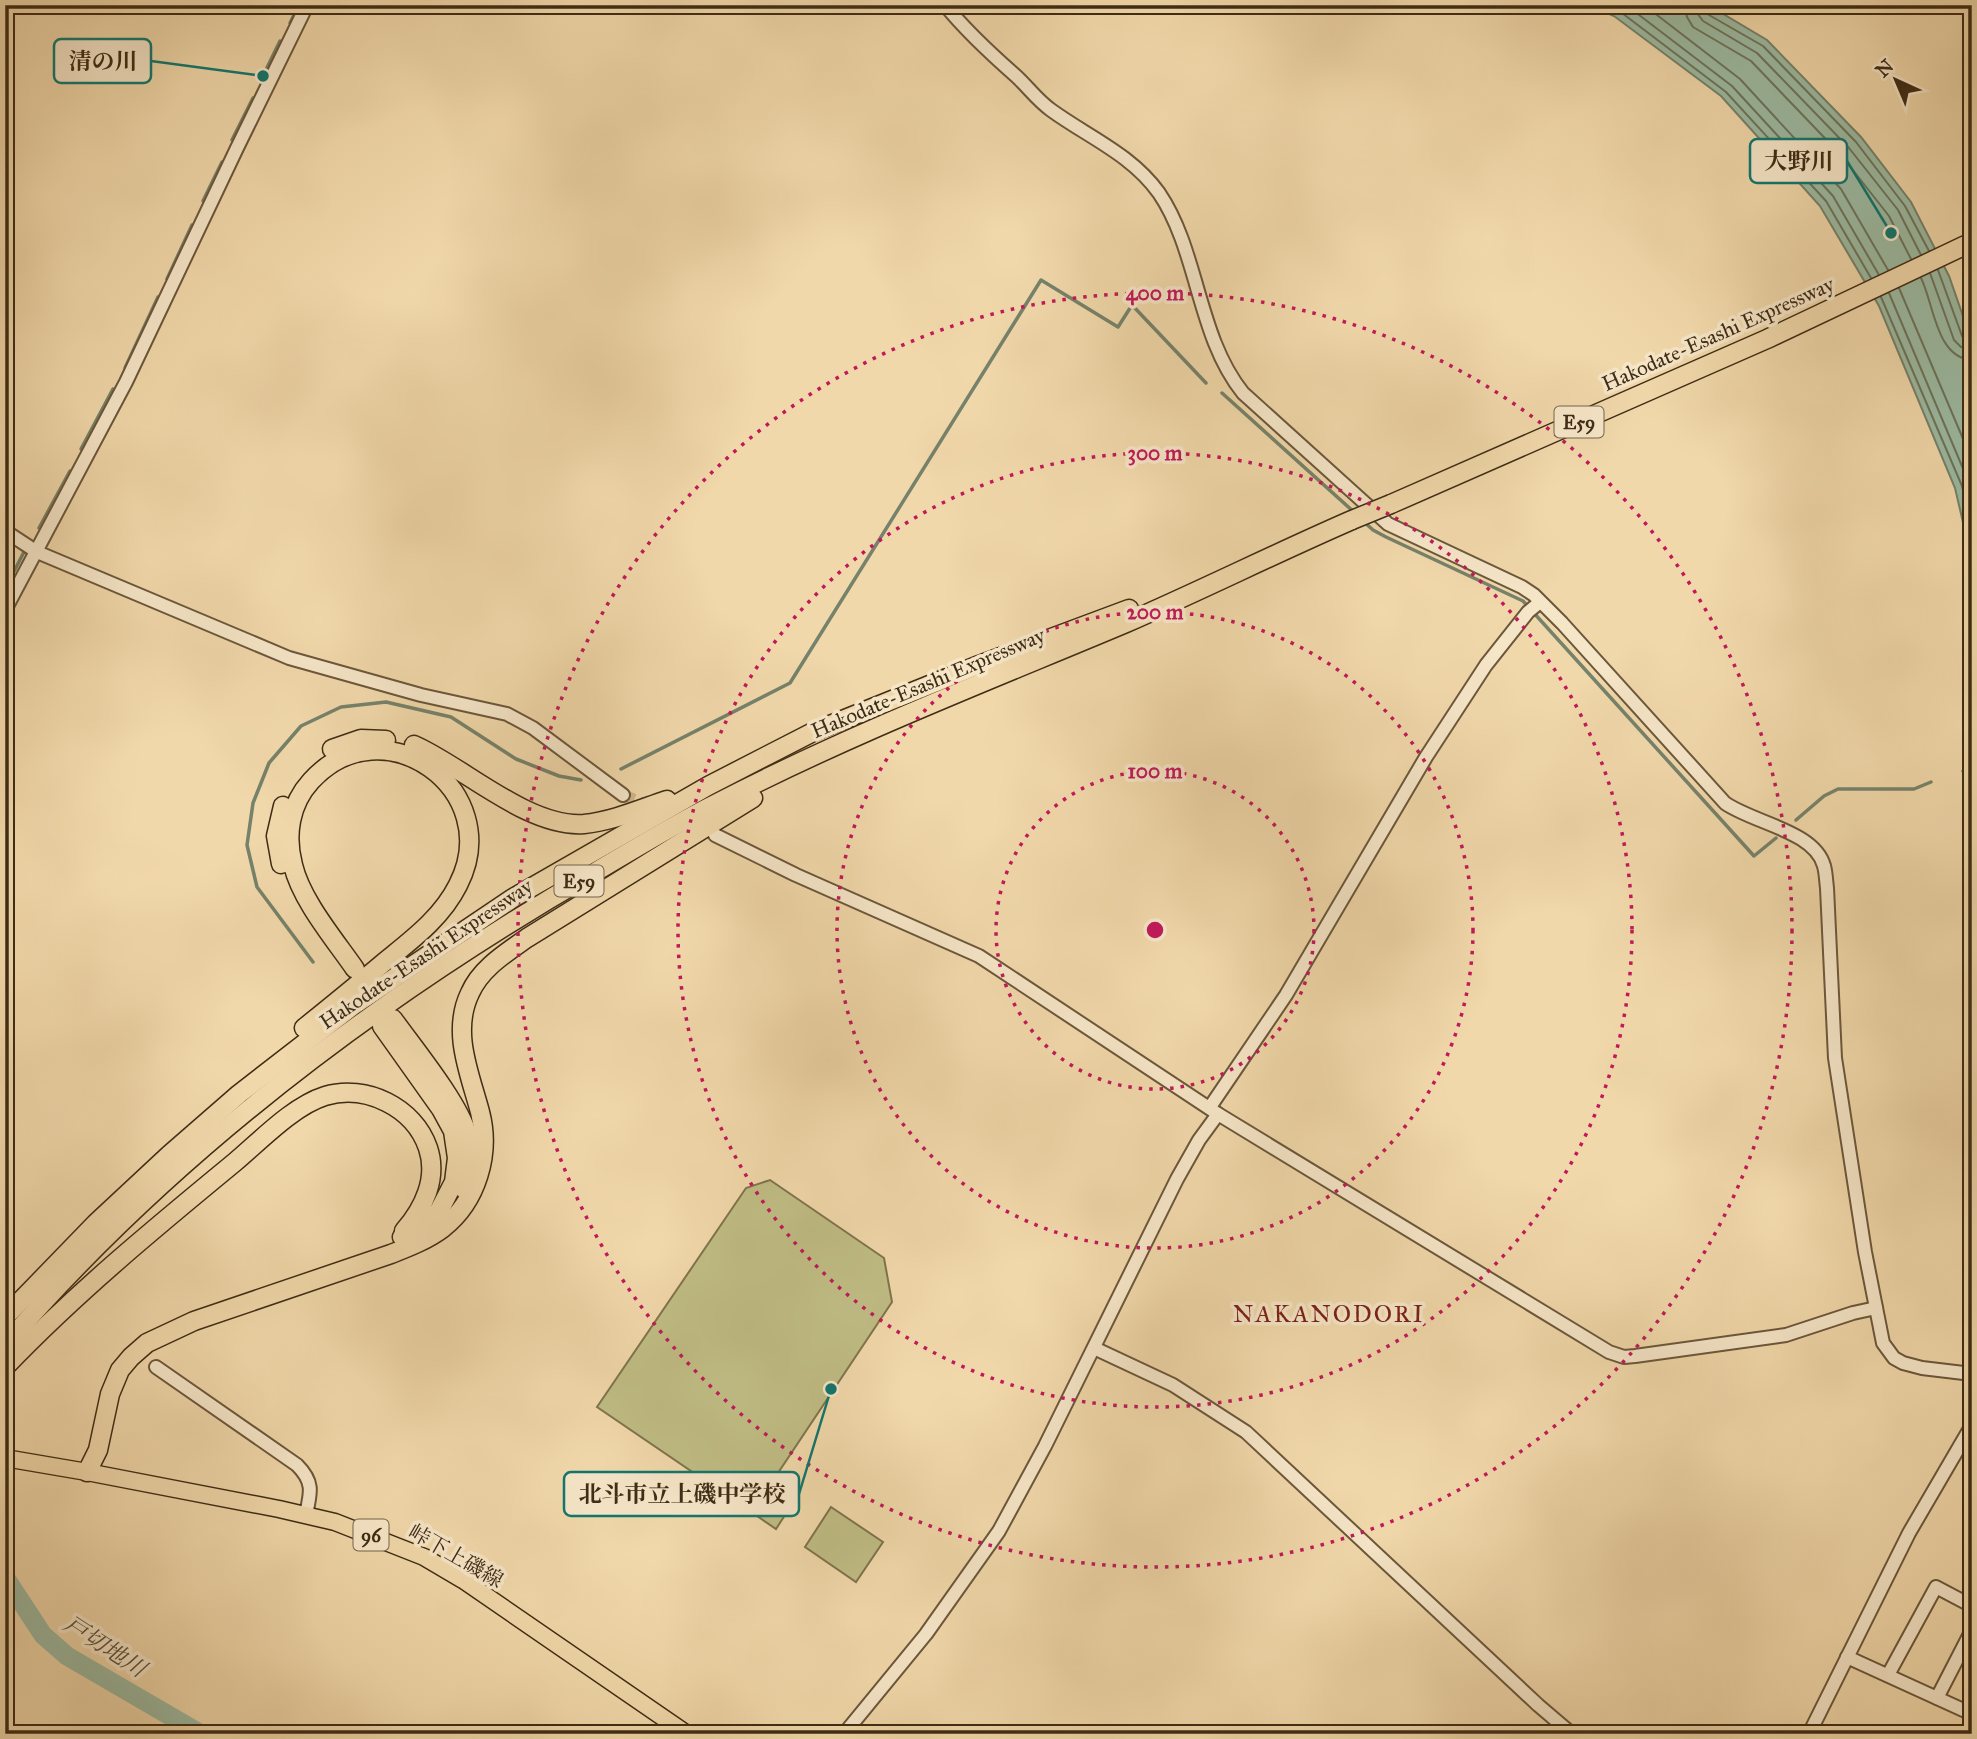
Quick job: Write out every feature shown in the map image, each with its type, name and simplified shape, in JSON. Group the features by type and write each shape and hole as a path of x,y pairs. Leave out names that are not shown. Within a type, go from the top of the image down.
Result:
{"highway":[{"name":"Hakodate-Esashi Expressway","path":"5,1345 109,1235 181,1168 313,1058 414,984 522,914 663,832 716,803 884,724 1131,621 1250,565 1767,340 1972,242"},
{"name":"Hakodate-Esashi Expressway","path":"5,1317 96,1223 239,1094 302,1044 404,970 513,898 708,786 828,726 979,665 1250,565"},
{"path":"87,1472 97,1450 110,1394 120,1370 147,1343 194,1321 418,1243 444,1227 466,1205 482,1164 481,1116 466,1062 462,1023 470,993 480,977 497,959 710,823 884,724"},
{"path":"169,1155 300,1032 427,927 450,898 467,863 469,839 466,817 457,794 439,773 412,756 392,751 368,751 343,757 321,771 301,793 290,820 289,842 293,867 303,890 350,973 308,920 291,890 279,859 276,836 281,811 291,787 312,762 334,748 361,739 389,740 415,746 529,812 582,824 613,818 708,786"},
{"path":"87,1472 86,1448 95,1402 105,1375 120,1351 133,1339 150,1328 185,1313 395,1241 419,1229 439,1211 454,1182 457,1158 453,1131 387,1022 454,1106 467,1135 468,1170 463,1194 444,1227"},
{"path":"5,1367 82,1293 157,1227 295,1112 323,1097 345,1093 368,1095 385,1101 402,1112 424,1137 431,1173 427,1194 417,1216 395,1241"}],"main road":[{"name":"峠下上磯線","path":"5,1458 306,1514 335,1522 425,1557 463,1580 687,1734"}],"street":[{"path":"5,610 126,382 307,5"},
{"path":"945,5 999,62 1049,108 1117,151 1159,193 1179,236 1205,315 1222,356 1243,393 1388,524 1522,587 1534,607 1725,803 1740,813 1805,840 1824,865 1835,1058 1865,1252 1883,1343 1894,1358 1903,1363 1972,1374"},
{"path":"5,531 37,552 289,658 381,684 507,714 533,728 623,795"},
{"path":"844,1734 926,1634 999,1531 1039,1458 1214,1110 1286,995 1434,745 1486,665 1534,607"},
{"path":"715,835 796,875 979,956 1214,1110 1609,1352 1624,1357 1786,1335 1876,1308"},
{"path":"1094,1348 1173,1385 1246,1432 1572,1734"},
{"path":"156,1367 297,1465 308,1478 311,1490 306,1514"},
{"path":"1809,1734 1909,1533 1972,1425"},
{"path":"1888,1675 1936,1587 1972,1606"},
{"path":"1937,1698 1972,1630"},
{"path":"1847,1657 1972,1714"}],"shaded area":[{"path":"770,1180 884,1258 892,1302 772,1482 796,1498 776,1529 597,1407 746,1188"},
{"path":"831,1507 883,1542 856,1582 805,1547"}],"water":[{"path":"1588,5 1708,5 1767,40 1861,137 1911,202 1949,276 1972,342 1972,561 1955,488 1879,306 1820,206 1721,96 1614,16"}],"waterway":[{"path":"290,23 299,5"},
{"path":"263,76 280,41"},
{"path":"232,140 253,98"},
{"path":"203,201 222,162"},
{"path":"167,279 192,225"},
{"path":"621,769 790,683 1041,280 1118,327 1132,305 1206,383"},
{"path":"125,368 158,297"},
{"path":"81,449 113,389"},
{"path":"1222,393 1355,513"},
{"path":"39,528 70,471"},
{"path":"1363,521 1386,537 1523,601 1754,856 1776,838"},
{"path":"5,589 24,552"},
{"path":"313,962 257,887 247,845 253,803 269,763 301,726 341,707 386,702 451,717 516,759 559,776 581,780"},
{"path":"1963,771 1972,767"},
{"path":"1796,820 1824,796 1838,789 1914,789 1931,782"},
{"name":"戸切地川","path":"5,1577 43,1635 67,1656 201,1734"}],"tunnel":[{"path":"623,795 651,807"}],"place":[{"name":"清の川","path":"263,76"},
{"name":"大野川","path":"1891,233"},
{"name":"北斗市立上磯中学校","path":"831,1389"}],"district":[{"name":"NAKANODORI","path":"1329,1314"}]}
